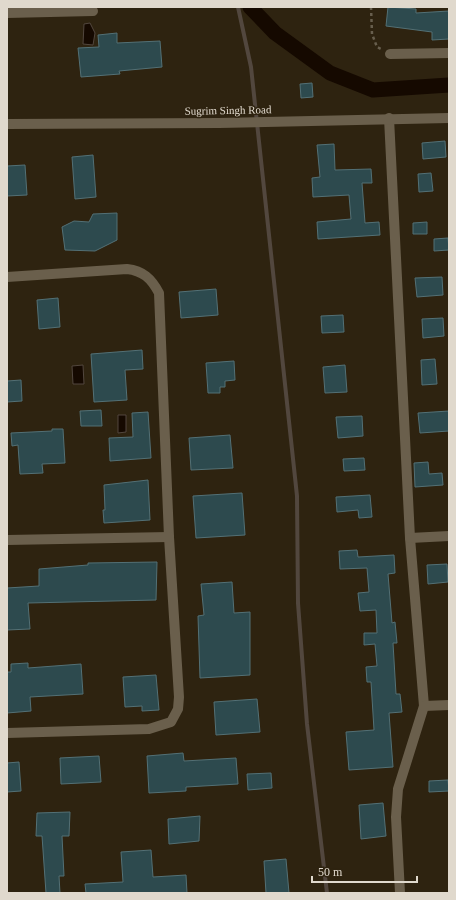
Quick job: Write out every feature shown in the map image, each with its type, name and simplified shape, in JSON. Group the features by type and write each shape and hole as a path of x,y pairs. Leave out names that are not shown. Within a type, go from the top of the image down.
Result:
{"street":[{"path":"7,13 93,10"},
{"path":"390,54 449,53"},
{"path":"389,118 410,538 424,706 398,789 396,817 400,893"},
{"name":"Sugrim Singh Road","path":"7,124 219,123 389,118 449,118"},
{"path":"7,277 127,269 138,270 146,275 155,285 159,293 169,536 179,697 176,716 171,722 149,729 7,733"},
{"path":"7,540 169,536"},
{"path":"410,538 449,536"},
{"path":"424,706 449,705"}],"path":[{"path":"371,7 372,34 377,47 390,54"}],"shaded area":[{"path":"90,23 95,33 93,45 83,44 84,24"},
{"path":"83,365 84,384 73,384 72,366"},
{"path":"118,415 126,415 126,432 118,433"}],"building":[{"path":"388,7 416,9 416,13 449,11 449,39 432,40 432,32 386,26"},
{"path":"117,33 117,43 160,41 162,67 119,71 120,74 81,77 78,48 99,47 98,35"},
{"path":"312,83 313,97 301,98 300,84"},
{"path":"445,141 446,157 423,159 422,143"},
{"path":"334,144 335,170 371,169 372,183 362,183 365,223 379,222 380,235 318,239 317,222 351,219 349,195 313,197 312,178 320,177 317,145"},
{"path":"93,155 96,197 75,199 72,157"},
{"path":"25,165 27,195 7,196 7,166"},
{"path":"431,173 433,191 419,192 418,174"},
{"path":"117,213 117,240 95,251 65,250 62,227 74,221 89,222 93,214"},
{"path":"427,222 427,234 413,234 413,223"},
{"path":"448,238 449,250 434,251 434,239"},
{"path":"442,277 443,295 417,297 415,278"},
{"path":"216,289 218,315 181,318 179,292"},
{"path":"58,298 60,327 39,329 37,300"},
{"path":"343,315 344,332 322,333 321,316"},
{"path":"443,318 444,336 423,338 422,319"},
{"path":"142,350 143,369 125,370 127,400 94,402 91,354"},
{"path":"435,359 437,384 422,385 421,360"},
{"path":"234,361 235,380 225,381 225,387 220,387 220,393 208,393 206,363"},
{"path":"345,365 347,392 325,393 323,367"},
{"path":"21,380 22,401 7,402 7,381"},
{"path":"101,410 102,426 81,426 80,411"},
{"path":"449,411 449,431 420,433 418,413"},
{"path":"148,412 151,458 110,461 109,438 133,437 132,413"},
{"path":"362,416 363,436 338,438 336,417"},
{"path":"52,429 63,429 65,463 42,464 43,473 20,474 18,445 12,446 11,433 52,431"},
{"path":"230,435 233,468 191,470 189,438"},
{"path":"364,458 365,470 344,471 343,459"},
{"path":"428,462 429,474 442,473 443,485 415,487 414,463"},
{"path":"148,480 150,520 104,523 104,485"},
{"path":"242,493 245,535 196,538 193,496"},
{"path":"370,495 372,517 359,518 358,510 337,512 336,497"},
{"path":"357,550 358,557 394,555 395,573 388,574 392,623 395,622 397,643 393,643 396,694 400,694 402,712 389,713 393,767 349,770 346,732 374,730 371,682 367,682 366,667 377,666 375,644 364,645 364,633 377,633 376,610 360,611 358,593 369,592 367,568 340,569 339,551"},
{"path":"157,562 156,600 28,603 30,629 7,630 7,588 39,586 39,569 88,565 88,563"},
{"path":"447,564 448,582 428,584 427,565"},
{"path":"232,582 234,613 250,612 250,675 200,678 198,616 204,615 201,584"},
{"path":"28,663 28,668 81,664 83,694 30,697 31,711 7,713 7,672 11,672 11,664"},
{"path":"156,675 159,710 142,711 142,706 125,707 123,677"},
{"path":"257,699 260,732 216,735 214,702"},
{"path":"183,753 184,761 236,758 238,784 186,787 186,791 149,793 147,756"},
{"path":"99,756 101,782 61,784 60,758"},
{"path":"19,762 21,791 7,792 7,763"},
{"path":"271,773 272,788 248,790 247,774"},
{"path":"448,780 449,791 429,792 429,781"},
{"path":"383,803 386,836 361,839 359,805"},
{"path":"70,812 69,836 62,836 64,876 59,876 60,893 46,893 42,836 36,836 37,813"},
{"path":"200,816 199,841 169,844 168,819"},
{"path":"151,850 153,877 186,875 187,893 86,893 85,884 123,882 121,852"},
{"path":"286,859 289,893 266,893 264,861"}],"waterway":[{"path":"238,7 251,67 297,496 298,603 307,724 327,893"},
{"path":"250,7 275,33 330,73 373,90 449,85"}]}
